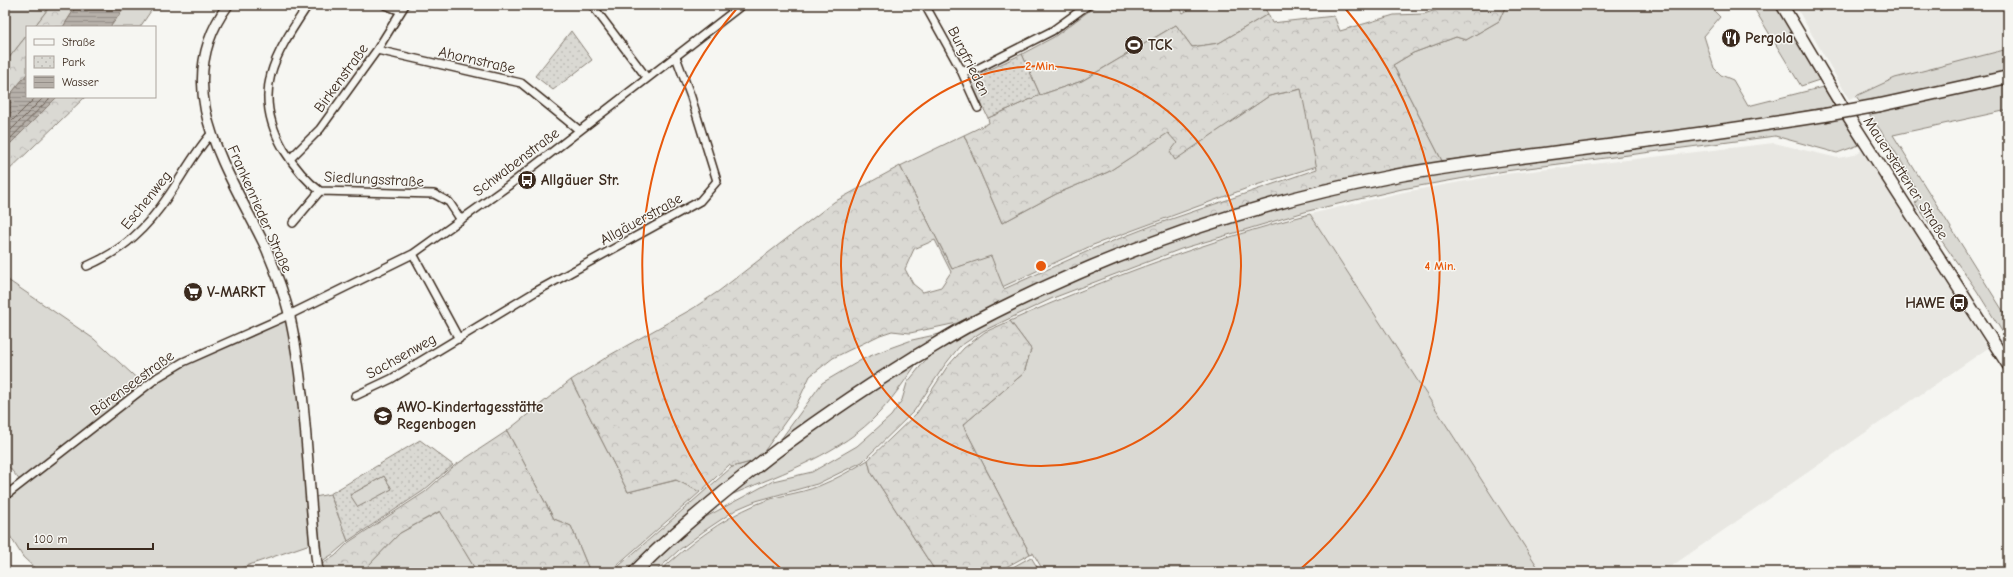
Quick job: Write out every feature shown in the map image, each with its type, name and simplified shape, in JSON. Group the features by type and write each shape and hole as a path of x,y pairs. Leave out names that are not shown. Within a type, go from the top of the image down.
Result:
{"main road":[{"name":"Mauerstettener Straße","path":"1782,5 1849,116 2008,365"},
{"path":"635,572 691,520 748,473 829,412 866,387 970,324 1070,276 1195,228 1269,205 1381,178 1434,169 1750,127 1825,115 1880,105 2008,77"}],"street":[{"name":"Frankenrieder Straße","path":"228,5 211,33 206,53 203,88 204,106 211,134 226,172 266,250 289,315 299,370 318,572"},
{"name":"Siedlungsstraße","path":"308,5 279,50 268,80 267,110 276,135 290,160 304,177 320,191 434,194 449,202 462,220"},
{"path":"386,5 403,8"},
{"path":"592,5 647,78"},
{"name":"Schwabenstraße","path":"289,315 413,254 508,186 676,57 734,8 742,5"},
{"name":"Burgfrieden","path":"925,5 960,68 978,108"},
{"path":"960,68 967,72 974,71 1052,31 1088,5"},
{"name":"Birkenstraße","path":"290,160 320,129 377,50 403,8"},
{"name":"Ahornstraße","path":"377,50 521,83 579,130"},
{"name":"Allgäuerstraße","path":"459,339 536,292 700,201 717,181 691,98 676,57"},
{"name":"Eschenweg","path":"87,266 116,252 138,234 169,196 200,146 211,134"},
{"path":"293,223 320,191"},
{"path":"413,254 459,339"},
{"name":"Bärenseestraße","path":"5,496 158,377 183,362 289,315"},
{"name":"Sachsenweg","path":"355,396 392,379 459,339"}],"shaded area":[{"path":"1795,5 2008,5 2008,49 1876,87 1849,99"},
{"path":"1774,143 1838,158 1854,155 1862,150 1988,348 1663,572 1541,572 1310,214 1404,192 1506,174"}],"green space":[{"path":"5,5 51,5 35,26 26,26 26,36 5,63"},
{"path":"51,5 77,5 64,26 35,26"},
{"path":"127,5 155,5 141,26 111,26"},
{"path":"1097,5 1178,5 1183,13 1196,5 1263,5 1268,14 1219,43 1192,47 1176,25 1082,81 1040,95 1022,54 1054,37"},
{"path":"1451,5 1506,5 1499,21 1466,40 1456,37 1413,53 1393,65 1442,161 1317,188 1008,300 957,323 910,333 892,331 880,335 833,358 810,376 795,408 758,460 732,467 729,465 700,492 676,480 628,492 571,380 610,355 692,309 719,291 834,202 900,166 952,269 991,256 1004,289 1095,248 1154,225 1317,169 1301,89 1269,96 1175,160 1170,152 1177,143 1168,133 1108,172 1056,194 1002,223 964,135 989,123 988,118 1040,95 1082,81 1176,25 1192,47 1219,43 1268,14 1272,23 1334,16 1340,31 1394,15 1424,14","holes":["935,240 951,272 941,287 923,292 913,284 905,269 914,249"]},
{"path":"1506,5 1708,5 1720,17 1704,36 1714,68 1721,75 1733,80 1748,106 1823,87 1859,145 1837,153 1775,136 1505,171 1402,189 1308,211 1181,249 1053,298 983,331 959,347 944,366 914,411 862,462 817,484 756,501 737,509 679,550 655,572 641,572 695,524 704,518 773,481 812,472 857,446 891,416 902,400 907,383 932,352 1000,314 1071,281 1196,232 1318,198 1432,174 1828,121 1821,108 1770,118 1442,161 1393,65 1413,53 1456,37 1466,40 1499,21"},
{"path":"1752,5 1777,5 1819,80 1801,86"},
{"path":"571,31 592,60 553,90 535,76"},
{"path":"26,36 26,75 5,101 5,63"},
{"path":"2008,49 2008,110 1893,135 2008,319 2008,341 1977,291 1915,203 1919,198 1899,158 1856,96 1895,78"},
{"path":"1022,54 1040,95 988,118 970,79"},
{"path":"1302,89 1317,166 1253,186 1093,245 1002,287 991,257 952,269 900,166 964,135 1002,223 1056,194 1108,172 1168,132 1177,143 1175,159 1269,96"},
{"path":"56,98 84,98 5,174 5,149"},
{"path":"1310,214 1541,572 1044,572 1033,553 1030,554 963,425 1024,373 1031,349 1010,321 1120,275 1195,248"},
{"path":"5,278 94,339 144,385 21,482 5,462"},
{"path":"287,318 296,371 310,544 229,572 39,572 23,557 5,528 5,499 160,379 185,364"},
{"path":"1010,321 1031,349 1024,373 963,425 1030,554 997,572 936,572 871,472 868,460 917,413 947,367 964,348 985,332"},
{"path":"944,333 783,440 781,439 822,383 863,359 887,349 912,340"},
{"path":"921,357 886,406 856,433 821,456 724,498 792,444"},
{"path":"571,380 628,492 677,480 700,492 609,572 590,572 571,526 554,519 507,431"},
{"path":"507,431 554,519 571,526 590,572 514,572 513,569 504,572 477,572 440,511 400,533 362,572 323,572 322,564 335,556 349,542 425,492 454,466"},
{"path":"420,440 453,465 423,491 348,541 330,494","holes":["384,476 392,489 358,507 350,495"]},
{"path":"758,460 679,524 627,572 612,572 732,467"},
{"path":"868,460 871,472 936,572 659,572 681,552 717,525 743,510 780,496 819,486"},
{"path":"384,476 392,489 358,508 350,495"},
{"path":"330,494 348,541 322,561 315,497"},
{"path":"441,511 477,572 362,572 400,533"},
{"path":"1031,557 1040,572 1004,572"}],"water":[{"path":"77,5 127,5 111,26 64,26"},
{"path":"26,75 26,98 56,98 5,149 5,101"}],"place":[{"name":"Pergola","path":"1731,38"},
{"name":"TCK","path":"1134,45"},
{"name":"Allgäuer Str.","path":"527,180"},
{"name":"V-MARKT","path":"193,292"},
{"name":"HAWE","path":"1959,303"},
{"name":"AWO-Kindertagesstätte Regenbogen","path":"383,416"}]}
